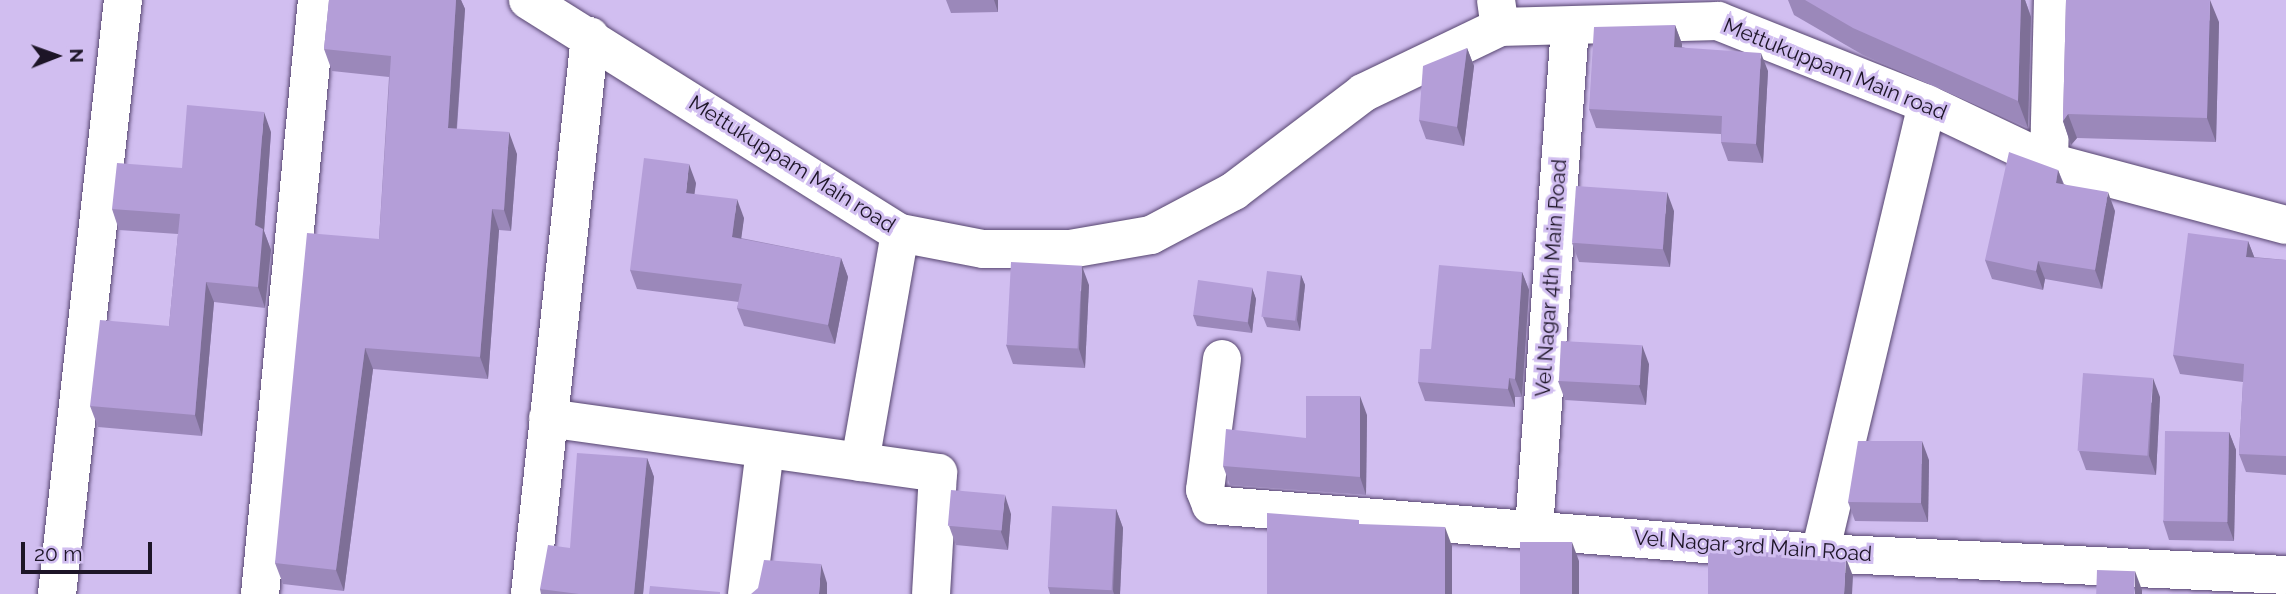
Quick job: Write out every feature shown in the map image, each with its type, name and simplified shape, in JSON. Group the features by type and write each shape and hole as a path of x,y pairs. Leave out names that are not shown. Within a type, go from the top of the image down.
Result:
{"street":[{"path":"57,594 123,0"},
{"path":"260,594 317,0"},
{"name":"Mettukuppam Main road","path":"528,0 590,36 900,233 995,249 1070,249 1151,235 1234,191 1363,93 1498,14 1570,27 1687,11 1927,104 2049,162 2286,225"},
{"path":"2049,162 2053,0"},
{"name":"Vel Nagar 4th Main Road","path":"1534,529 1570,27"},
{"path":"530,594 590,36"},
{"path":"1820,553 1927,104"},
{"path":"860,461 900,233"},
{"name":"Vel Nagar 3rd Main Road","path":"1222,359 1205,490 1211,505 1820,553 2286,575"},
{"path":"548,418 938,473 931,594"},
{"path":"747,594 765,449"}],"building":[{"path":"329,0 456,0 448,128 509,132 504,210 492,209 480,357 365,348 336,570 275,563 307,233 379,239 391,56 324,49"},
{"path":"1805,0 2021,0 2018,101 1853,28"},
{"path":"2066,0 2210,0 2207,118 2068,114 2063,121"},
{"path":"1675,25 1674,47 1761,53 1756,144 1721,142 1722,116 1589,109 1594,27"},
{"path":"1467,48 1457,127 1419,120 1423,66"},
{"path":"187,105 264,112 255,225 263,229 258,287 206,282 195,415 90,406 100,320 169,326 180,214 112,209 117,163 182,168"},
{"path":"2009,152 2058,170 2056,183 2108,192 2095,270 2038,261 2036,271 1985,260"},
{"path":"644,158 689,164 686,193 737,199 732,237 841,258 828,325 737,308 742,284 630,270"},
{"path":"1576,186 1667,192 1663,249 1572,243"},
{"path":"2188,233 2248,241 2246,257 2286,260 2286,456 2239,454 2244,364 2173,355"},
{"path":"1011,262 1082,266 1078,349 1007,345"},
{"path":"1439,265 1522,272 1515,379 1509,378 1508,389 1418,382 1420,349 1431,349"},
{"path":"1267,271 1301,275 1295,321 1261,317"},
{"path":"1198,280 1252,288 1248,322 1193,315"},
{"path":"1561,341 1642,345 1640,385 1559,381"},
{"path":"2083,373 2153,378 2147,456 2078,451"},
{"path":"1306,396 1360,396 1360,477 1223,466 1226,429 1306,438"},
{"path":"2165,431 2229,432 2227,522 2163,521"},
{"path":"1858,441 1922,441 1921,503 1848,502"},
{"path":"577,453 647,458 634,594 579,594 540,589 548,545 570,548"},
{"path":"951,490 1005,495 1002,531 948,526"},
{"path":"1052,506 1116,509 1112,590 1048,587"},
{"path":"1267,513 1359,520 1359,524 1445,527 1445,594 1267,594"},
{"path":"1520,542 1572,542 1572,594 1520,594"},
{"path":"1708,548 1846,558 1844,594 1708,594"},
{"path":"764,560 821,564 819,594 751,594 758,588"},
{"path":"2097,570 2135,571 2134,594 2096,594"},
{"path":"650,586 720,592 720,594 649,594"}]}
